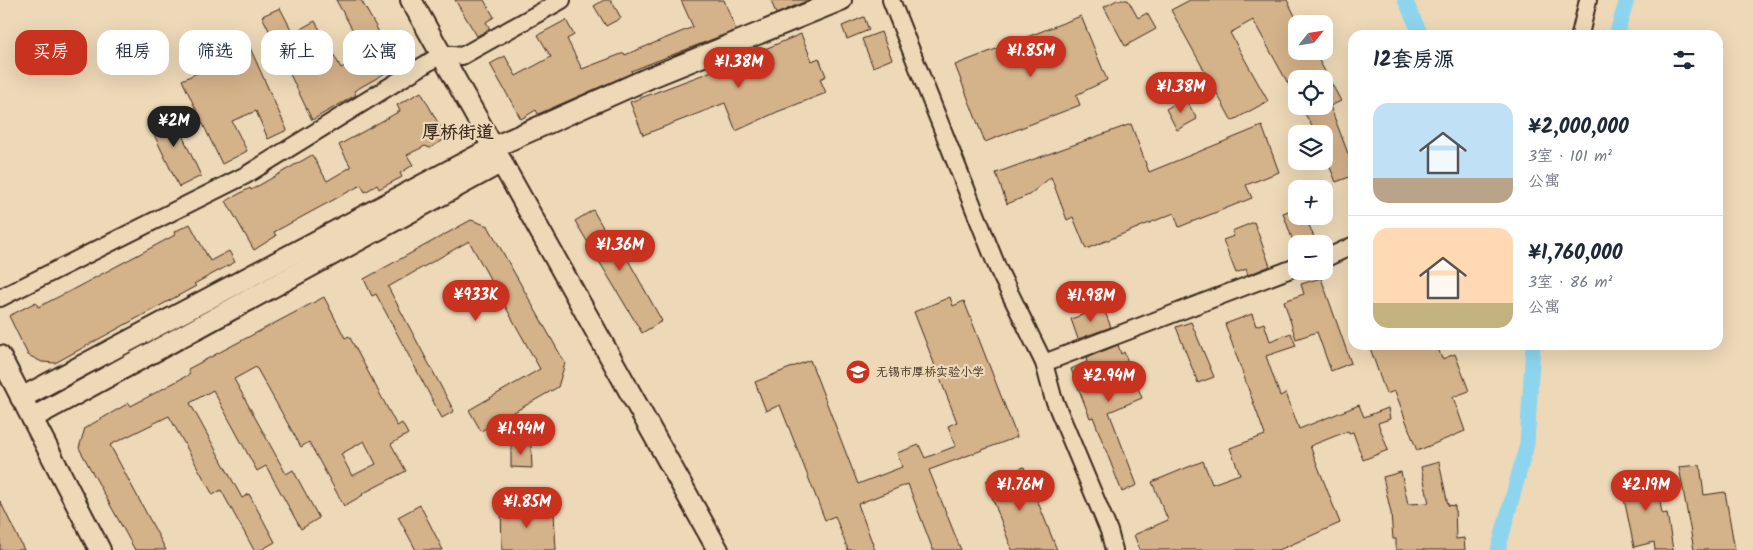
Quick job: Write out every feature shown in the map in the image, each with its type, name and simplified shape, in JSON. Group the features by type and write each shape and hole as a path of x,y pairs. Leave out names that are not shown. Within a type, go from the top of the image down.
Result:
{"street":[{"path":"411,0 718,550"},
{"path":"0,298 246,176 442,54 462,56 562,0"},
{"path":"20,398 649,78 841,0"},
{"path":"891,0 998,268 1044,363 1053,396 1109,531 1114,550"},
{"path":"1581,30 1588,0"},
{"path":"32,418 498,154"},
{"path":"1333,255 1348,248"},
{"path":"1044,363 1288,270"},
{"path":"0,356 100,550"}],"building":[{"path":"336,0 361,0 378,30 353,30"},
{"path":"455,0 484,0 494,17 486,22 490,29 477,36"},
{"path":"604,0 611,0 621,18 606,26 594,6"},
{"path":"681,0 724,0 736,30 631,71 632,73 538,114 536,110 521,119 490,64 505,56 516,76 551,57 538,35 566,20 574,35 567,39 582,69 624,53 625,55 693,27"},
{"path":"771,0 809,0 776,14"},
{"path":"1117,0 1128,0 1138,18 1147,13 1156,29 1125,46 1104,7"},
{"path":"1190,0 1287,0 1294,15 1288,15 1288,60 1319,60 1324,70 1288,70 1288,83 1253,20 1230,33 1268,101 1232,121 1171,10"},
{"path":"280,8 291,30 269,30 262,16"},
{"path":"1081,16 1107,80 1076,95 1080,105 985,142 955,65"},
{"path":"864,17 869,30 847,39 842,26"},
{"path":"315,21 320,30 298,30"},
{"path":"881,32 892,59 873,67 862,39"},
{"path":"801,34 812,61 819,58 826,76 820,79 826,93 777,112 736,131 725,103 643,135 630,102 707,73"},
{"path":"251,50 287,130 268,139 256,111 232,121 247,151 222,164 182,80 193,75 251,75"},
{"path":"333,54 341,68 343,67 343,75 382,75 354,91 356,95 312,120 290,75 333,75"},
{"path":"1333,86 1341,101 1333,105"},
{"path":"421,92 442,130 442,141 430,148 425,146 407,155 413,165 400,173 402,177 379,189 377,185 365,192 361,185 274,232 276,236 254,250 226,201 250,188 251,190 312,155 327,181 351,167 339,145 400,111 397,105"},
{"path":"1185,98 1197,119 1177,130 1166,109"},
{"path":"170,109 201,176 179,187 147,120"},
{"path":"1333,114 1348,153 1348,178 1336,182 1331,170 1333,170 1333,125 1311,125 1306,115"},
{"path":"1131,124 1149,172 1262,126 1279,172 1246,185 1252,198 1179,227 1174,213 1086,249 1073,217 1067,220 1051,177 1029,195 1007,204 996,173"},
{"path":"593,210 613,245 618,242 662,321 642,333 575,221"},
{"path":"1288,211 1288,225 1309,225 1313,235 1291,235 1283,213"},
{"path":"471,220 488,226 565,363 558,387 481,431 469,410 540,369 469,241 388,287 454,411 442,418 376,294 372,296 364,279"},
{"path":"1254,222 1270,266 1248,275 1246,269 1236,273 1223,240 1234,236 1232,231"},
{"path":"190,224 210,261 229,251 235,262 194,284 196,286 55,363 42,362 28,355 9,316 36,302 38,307 70,291 175,235 174,232"},
{"path":"1322,280 1351,363 1331,371 1317,332 1296,339 1284,301 1304,294 1301,284"},
{"path":"324,297 345,338 349,336 397,426 402,423 408,434 391,444 406,471 362,494 344,506 309,442 301,447 256,367 234,379 286,474 293,470 319,518 301,529 266,466 257,471 213,390 190,403 242,498 249,494 275,542 261,550 254,550 221,490 213,495 169,416 110,445 166,550 135,550 79,448 85,428 129,403 131,406 190,374 188,369","holes":["364,441 376,464 352,476 341,454"]},
{"path":"950,297 953,306 964,301 1017,437 929,470 961,550 933,550 908,484 858,504 875,550 848,550 835,516 825,520 780,405 766,411 755,382 810,360 858,484 902,467 897,453 919,445 925,458 956,446 948,426 957,422 914,312"},
{"path":"1103,307 1111,327 1078,339 1071,319"},
{"path":"1252,314 1256,326 1264,323 1270,341 1291,333 1296,346 1266,356 1280,396 1286,393 1299,429 1359,405 1364,417 1388,408 1390,419 1378,423 1388,450 1363,460 1353,432 1349,433 1348,431 1310,446 1340,523 1279,550 1140,550 1134,535 1168,520 1152,482 1203,461 1212,484 1240,474 1230,448 1265,435 1225,324"},
{"path":"1191,322 1214,377 1198,383 1176,327"},
{"path":"1118,345 1121,354 1124,352 1142,398 1109,412 1137,485 1122,492 1093,417 1090,418 1071,369 1087,362 1086,358"},
{"path":"1371,350 1439,350 1442,359 1455,354 1469,391 1453,397 1465,431 1417,451 1395,391 1386,394"},
{"path":"511,444 531,444 532,468 511,467"},
{"path":"1439,462 1448,505 1455,506 1456,539 1464,538 1465,550 1396,550 1396,539 1393,539 1391,513 1383,477 1401,472 1408,504 1429,503 1421,467"},
{"path":"1700,465 1704,495 1725,492 1735,550 1694,550 1679,467"},
{"path":"1024,467 1057,550 1012,550 986,481"},
{"path":"1656,473 1662,514 1667,513 1673,550 1655,550 1654,542 1634,547 1620,479"},
{"path":"0,501 24,550 0,550"},
{"path":"501,503 523,503 523,514 554,513 556,550 502,550"},
{"path":"420,505 443,550 416,550 398,517"}],"waterway":[{"path":"1405,0 1419,30"},
{"path":"1618,30 1627,0"},
{"path":"1498,550 1527,444 1533,350"}],"place":[{"name":"无锡市厚桥实验小学","path":"858,372"}],"district":[{"name":"厚桥街道","path":"458,133"}]}
